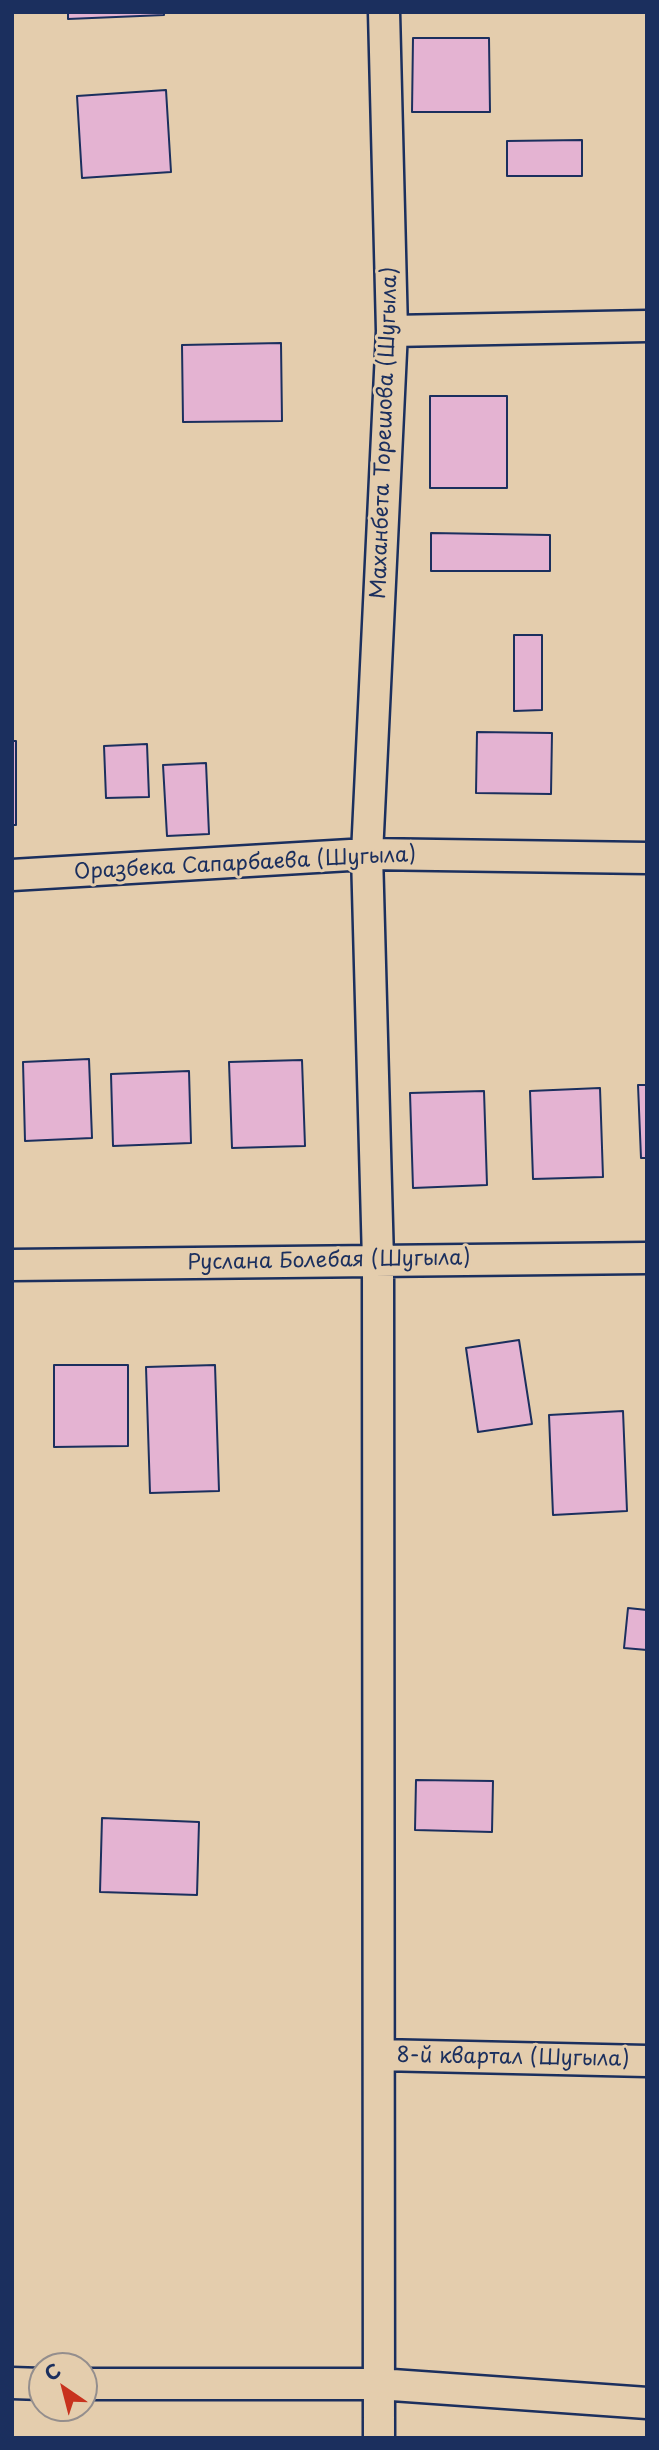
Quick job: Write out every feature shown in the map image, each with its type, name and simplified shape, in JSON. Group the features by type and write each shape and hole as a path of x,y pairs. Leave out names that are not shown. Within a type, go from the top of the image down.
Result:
{"street":[{"name":"Маханбета Торешова (Шугыла)","path":"379,2438 378,1261 367,854 393,331 384,12"},
{"path":"393,331 647,326"},
{"name":"Оразбека Сапарбаева (Шугыла)","path":"12,875 367,854 647,858"},
{"name":"Руслана Болебая (Шугыла)","path":"12,1265 647,1258"},
{"name":"8-й квартал (Шугыла)","path":"379,2055 647,2061"},
{"path":"98,2384 377,2384 647,2403"}],"building":[{"path":"68,12 164,12 164,15 68,19"},
{"path":"413,38 489,38 490,112 412,112"},
{"path":"166,90 171,172 82,178 77,96"},
{"path":"582,140 582,176 507,176 507,141"},
{"path":"281,343 282,421 183,422 182,345"},
{"path":"430,396 507,396 507,488 430,488"},
{"path":"431,533 550,535 550,571 431,571"},
{"path":"514,635 542,635 542,710 514,711"},
{"path":"477,732 552,733 551,794 476,793"},
{"path":"12,741 16,741 16,825 12,825"},
{"path":"147,744 149,797 106,798 104,746"},
{"path":"206,763 209,834 167,836 163,765"},
{"path":"89,1059 92,1138 25,1141 23,1062"},
{"path":"302,1060 305,1146 232,1148 229,1062"},
{"path":"189,1071 191,1143 113,1146 111,1074"},
{"path":"638,1085 647,1085 647,1158 641,1158"},
{"path":"600,1088 603,1177 533,1179 530,1091"},
{"path":"484,1091 487,1185 413,1188 410,1093"},
{"path":"519,1340 532,1424 478,1432 466,1348"},
{"path":"54,1365 128,1365 128,1446 54,1447"},
{"path":"215,1365 219,1491 150,1493 146,1367"},
{"path":"623,1411 627,1511 553,1515 549,1415"},
{"path":"628,1608 647,1610 647,1650 624,1648"},
{"path":"416,1780 493,1781 492,1832 415,1830"},
{"path":"102,1818 199,1822 197,1895 100,1892"}]}
